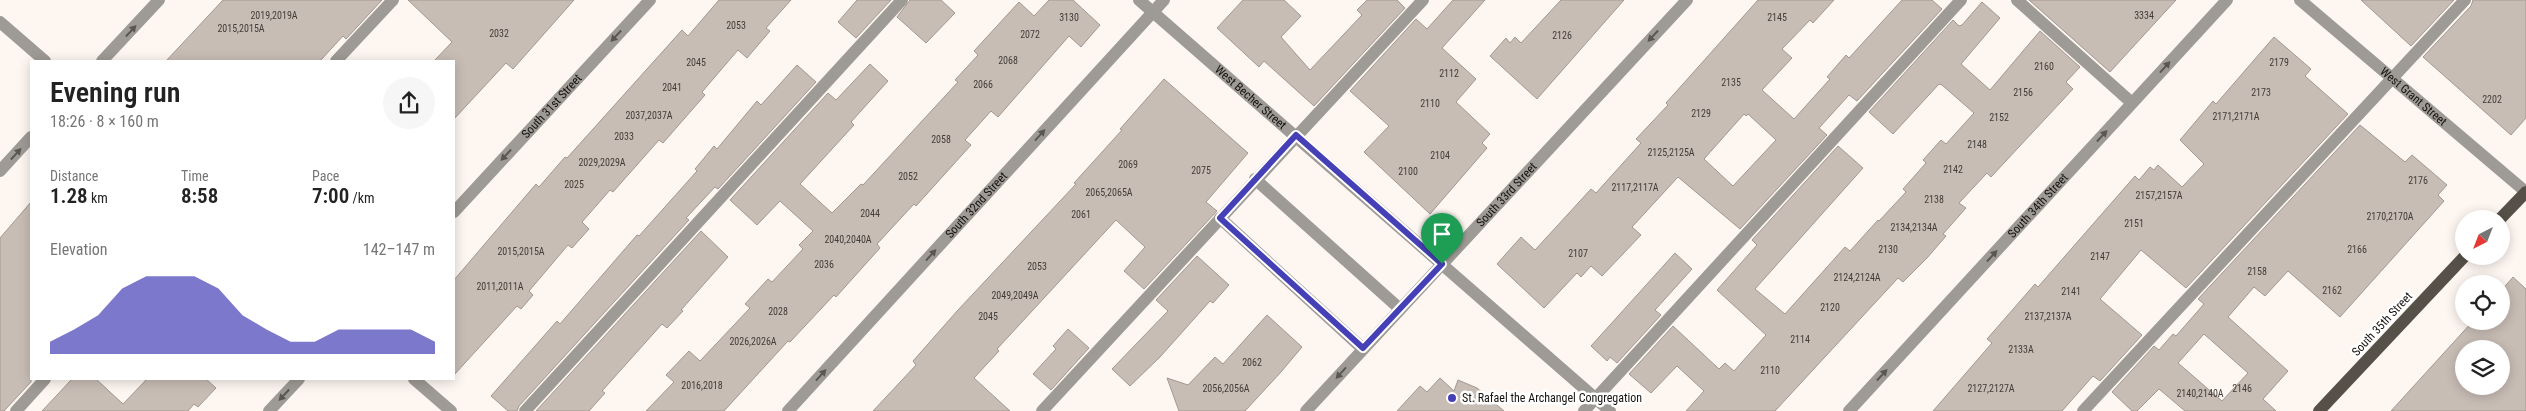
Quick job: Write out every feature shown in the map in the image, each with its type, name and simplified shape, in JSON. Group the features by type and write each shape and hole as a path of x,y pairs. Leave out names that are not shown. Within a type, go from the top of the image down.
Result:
{"main road":[{"path":"2509,210 2526,192"},
{"name":"South 35th Street","path":"2320,411 2457,265"}],"street":[{"path":"103,60 159,0"},
{"path":"337,60 393,0"},
{"name":"South 31st Street","path":"455,211 650,0"},
{"path":"525,411 902,0"},
{"name":"West Becher Street","path":"1139,0 1296,135 1610,411"},
{"name":"South 32nd Street","path":"788,411 1164,0"},
{"path":"1042,411 1255,179 1423,0"},
{"name":"South 33rd Street","path":"1306,411 1687,0"},
{"path":"1584,411 1961,0"},
{"path":"2017,0 2132,103"},
{"name":"South 34th Street","path":"1848,411 2227,0"},
{"name":"West Grant Street","path":"2300,0 2526,192"},
{"path":"2083,411 2465,0"},
{"path":"0,22 44,60"},
{"path":"0,171 30,138"},
{"path":"1255,179 1400,309"},
{"path":"1220,218 1363,348"},
{"path":"16,411 44,380"},
{"path":"269,411 298,380"},
{"path":"415,380 451,411"}],"building":[{"path":"223,0 382,0 346,39 343,36 321,60 167,60"},
{"path":"408,0 574,0 513,69 506,63 455,118 455,60 435,60 452,42"},
{"path":"719,0 791,0 766,28 770,31 747,58 738,50 702,92 705,95 663,143 659,140 613,192 610,190 582,222 589,229 572,248 568,245 529,291 533,295 521,309 517,306 455,374 455,279 536,184 539,187 565,157 567,158 682,30 688,36"},
{"path":"857,0 891,0 856,38 838,22"},
{"path":"910,0 941,0 955,13 926,43 897,17"},
{"path":"1049,0 1073,0 1100,25 1081,47 1069,36 998,117 991,111 965,140 971,145 916,206 914,204 877,244 880,248 836,297 834,295 790,342 788,341 724,411 646,411 674,382 666,375 689,351 700,361 750,308 745,304 768,279 772,282 803,249 799,245 813,231 780,201 757,225 730,200 828,93 836,100 870,64 888,81 851,122 854,125 800,184 832,213 861,184 863,185 958,82 955,80 978,55 974,51 1019,2 1034,16"},
{"path":"1243,0 1284,0 1301,16 1281,37 1310,70 1362,15 1357,10 1367,0 1397,0 1405,8 1314,106 1264,61 1259,67 1217,28"},
{"path":"1453,0 1485,0 1442,48 1476,79 1456,102 1490,134 1482,143 1487,148 1430,214 1364,152 1389,126 1350,91 1416,19 1427,29"},
{"path":"1561,0 1624,0 1537,99 1490,56 1506,38 1510,43 1515,37 1521,43"},
{"path":"1758,0 1834,0 1813,23 1810,20 1782,49 1792,58 1762,90 1794,119 1830,79 1827,77 1846,55 1849,58 1902,0 1932,0 1942,9 1857,101 1849,95 1819,128 1827,135 1740,229 1678,177 1632,227 1641,235 1602,276 1591,266 1581,277 1577,273 1544,308 1497,264 1521,237 1535,250 1591,189 1596,193 1641,143 1636,139 1668,105 1666,103","holes":["1744,114 1746,116 1748,114 1776,140 1733,186 1704,159"]},
{"path":"2029,0 2176,0 2110,72"},
{"path":"2361,0 2454,0 2411,46"},
{"path":"2473,0 2526,0 2526,118 2511,135 2423,57 2471,6"},
{"path":"1982,2 2000,18 1961,64 1990,90 2040,31 2080,67 2066,82 2073,89 1991,177 1987,173 1959,203 1966,208 1943,234 1946,236 1927,258 1903,282 1898,278 1775,411 1686,411 1704,391 1677,366 1651,393 1629,374 1673,326 1719,369 1725,363 1734,371 1766,335 1717,290 1757,245 1752,240 1838,146 1863,168 1755,289 1785,314 1845,247 1850,251 1879,221 1906,192 1903,189 1926,163 1923,160 1941,140 1946,144 1974,113 1939,84 1893,134 1869,112 1953,20 1959,26 1962,25"},
{"path":"2274,37 2311,69 2305,76 2348,114 2186,288 2141,250 2100,299 2142,335 2100,381 2093,376 2062,411 1933,411 1992,343 1987,339 2035,284 2038,287 2135,176 2139,180 2150,167 2154,170 2158,165 2182,187 2204,164 2180,140 2213,101 2216,104"},
{"path":"797,65 816,82 718,189 715,187 686,218 689,220 519,406 517,411 508,411 491,396 557,321 560,324 637,235 639,236 697,171 695,169 714,146 717,149 757,101 761,105"},
{"path":"1164,79 1248,153 1206,202 1217,211 1144,289 1124,271 1145,247 1116,220 997,349 999,351 974,378 1010,411 873,411 916,365 913,361 958,310 1076,184 1074,183 1122,130 1120,129"},
{"path":"2360,125 2405,162 2412,155 2447,185 2438,195 2444,201 2340,317 2288,271 2265,296 2254,287 2228,317 2288,371 2263,399 2276,411 2185,411 2159,389 2137,411 2132,411 2112,392 2154,346 2159,350 2173,334 2176,336 2204,304 2198,299","holes":["2204,334 2248,373 2222,401 2178,363"]},
{"path":"30,203 31,382 4,411 0,411 0,238"},
{"path":"701,231 728,257 681,310 683,311 667,328 662,324 602,391 605,393 589,411 536,411"},
{"path":"1675,253 1692,269 1655,310 1661,315 1617,363 1610,357 1607,361 1591,346"},
{"path":"1197,256 1229,285 1213,303 1210,301 1160,357 1130,386 1112,369 1168,311 1156,300"},
{"path":"2513,277 2526,289 2526,411 2391,411 2455,341 2455,395 2510,395 2510,340 2456,340 2465,330 2510,330 2510,280"},
{"path":"1267,315 1302,347 1281,372 1245,411 1179,411 1167,378 1188,385 1215,357 1223,364"},
{"path":"1068,329 1089,348 1051,390 1033,374 1056,349 1053,346"},
{"name":"St. Rafael the Archangel Congregation","path":"1440,378 1454,391 1458,380 1477,388 1504,411 1397,411 1420,386 1427,392"},
{"path":"71,380 97,380 123,404 146,380 207,380 216,388 198,407 194,404 188,411 42,411"}],"place":[{"name":"St. Rafael the Archangel Congregation","path":"1452,398"}],"route":[{"path":"1296,135 1442,264 1363,348 1220,218 1296,135"}]}
